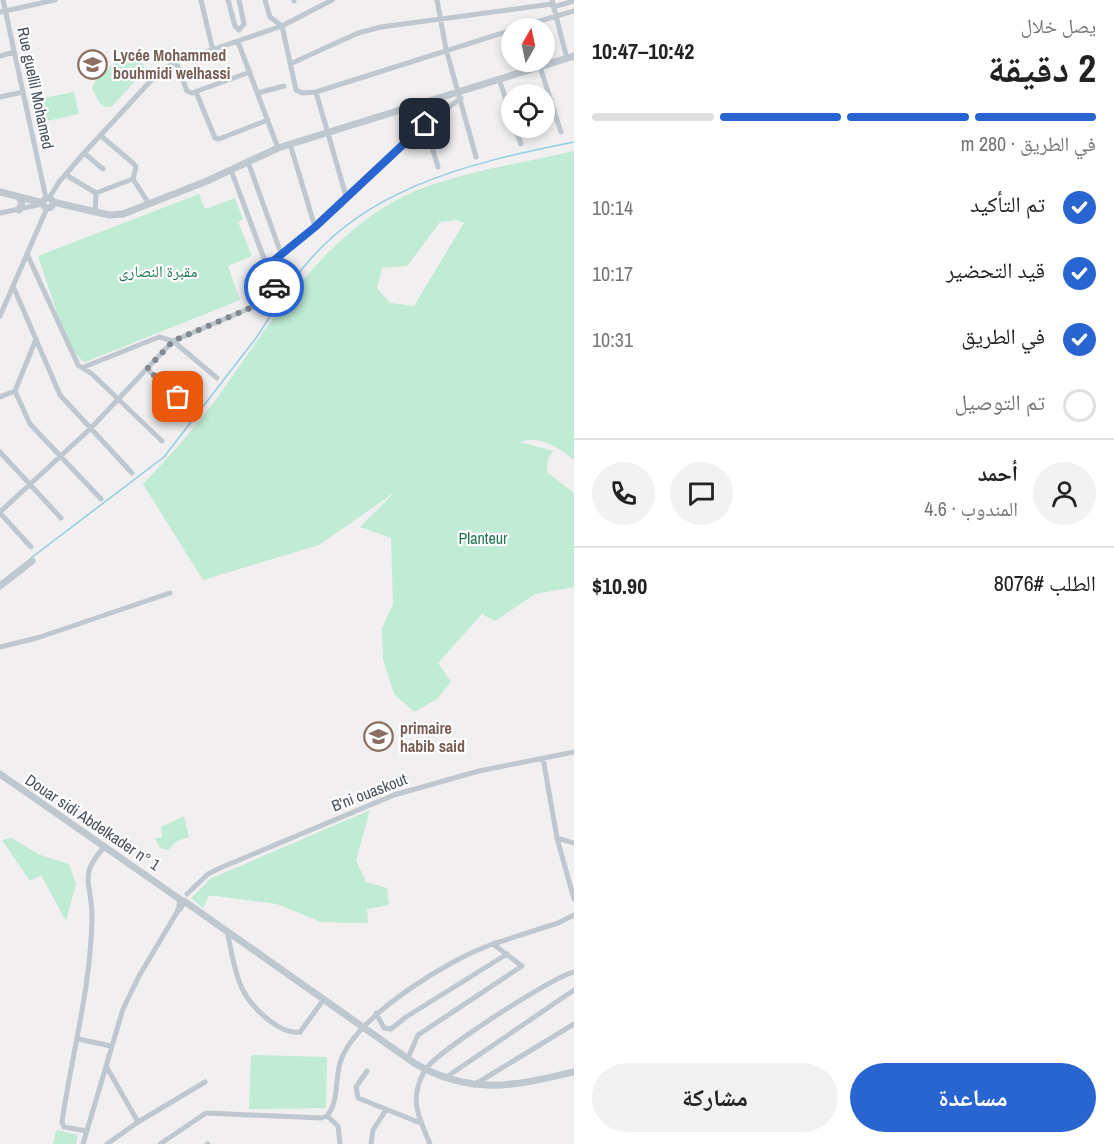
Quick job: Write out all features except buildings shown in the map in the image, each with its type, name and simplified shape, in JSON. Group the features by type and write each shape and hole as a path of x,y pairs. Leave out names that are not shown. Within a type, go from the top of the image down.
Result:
{"street":[{"name":"Rue guellil Mohamed","path":"3,0 3,12 47,202"},
{"path":"3,12 55,0"},
{"path":"201,0 213,51"},
{"path":"228,0 235,26 239,30 244,24 238,0"},
{"path":"265,0 270,17 282,26 296,90 302,93 316,92 501,33"},
{"path":"42,182 48,186 58,182 66,175 158,73 176,62 282,26 318,3 332,0"},
{"path":"437,0 446,49 476,157"},
{"path":"290,64 358,33 440,18 574,1"},
{"path":"552,4 570,58 555,62"},
{"path":"552,18 574,11"},
{"path":"238,42 278,148"},
{"path":"0,56 14,52"},
{"path":"176,62 187,91 196,92 250,72"},
{"path":"0,192 19,198 95,212 123,214 231,170 278,148 419,103 460,94 523,72"},
{"path":"542,72 561,132"},
{"path":"499,79 501,85"},
{"path":"258,93 284,86"},
{"path":"0,97 23,92"},
{"path":"196,92 215,138 219,139 268,120"},
{"path":"316,92 346,196"},
{"path":"267,266 315,227 346,196 460,94"},
{"path":"419,103 438,167"},
{"path":"101,136 136,167 134,179 149,204"},
{"path":"519,138 521,144"},
{"path":"290,144 315,227"},
{"path":"84,153 104,169"},
{"path":"248,162 282,256"},
{"path":"31,547 0,512 90,429 173,341 278,296 231,170"},
{"path":"66,175 96,193"},
{"path":"96,193 134,179"},
{"path":"0,316 47,202 58,182"},
{"path":"95,212 96,193"},
{"path":"19,198 22,202 19,210"},
{"path":"0,213 47,202"},
{"path":"27,254 75,361 119,399 162,441"},
{"path":"13,286 60,395 132,473"},
{"path":"84,368 155,337 173,341 217,378"},
{"path":"0,397 15,391 36,339"},
{"path":"147,369 193,411"},
{"path":"15,391 30,424 101,499"},
{"path":"0,452 61,518"},
{"path":"0,586 32,561"},
{"path":"0,647 37,638 170,593"},
{"name":"B'ni ouaskout","path":"184,898 208,874 220,868 380,801 445,780 574,752"},
{"path":"543,758 557,838 574,899"},
{"name":"Douar sidi Abdelkader n° 1","path":"0,774 170,892 184,898 362,1027 426,1070 473,1086 503,1087 574,1072"},
{"path":"557,838 574,843"},
{"path":"87,1131 62,1125 78,1039 91,949 92,904 87,873 92,860 105,846"},
{"path":"83,1144 123,1009 139,976 184,898"},
{"path":"160,1144 206,1113 321,1118 327,1116 335,1103 338,1069 342,1056 362,1027 376,1013 433,976 493,944 558,923 574,915"},
{"path":"227,931 240,989 249,1004 273,1023 285,1030 300,1032 324,999"},
{"path":"408,1058 418,1035 522,966 493,944"},
{"path":"376,1013 384,1028 391,1029 406,1017 507,954"},
{"path":"430,1144 418,1122 416,1103 426,1070 452,1047 547,984 574,972"},
{"path":"445,1078 574,990"},
{"path":"473,1086 574,1024"},
{"path":"78,1039 111,1046"},
{"path":"106,1066 138,1122"},
{"path":"367,1071 356,1087 358,1098 418,1122"},
{"path":"107,1144 138,1122 205,1082"},
{"path":"371,1144 373,1130 386,1110"},
{"path":"327,1116 338,1126 340,1144"}],"green space":[{"path":"125,53 140,58 144,68 143,73 112,106 105,107 99,102 92,88 95,81"},
{"path":"74,92 79,114 38,123 33,100"},
{"name":"Planteur","path":"574,151 574,460 556,447 541,441 520,442 553,451 548,458 547,472 574,493 574,587 535,594 495,621 482,614 438,663 451,682 437,699 414,712 394,694 383,659 382,628 393,604 391,538 360,527 395,492 319,545 203,580 143,484 206,413 294,291 340,241 366,220 395,201 436,184 482,171","holes":["457,220 464,223 414,306 390,303 377,288 382,268 407,266 440,222"]},
{"name":"مقبرة النصارى","path":"199,194 205,209 235,198 243,219 238,222 252,256 228,266 240,300 85,362 78,356 64,330 38,256"},
{"path":"370,810 356,860 366,882 387,888 389,905 367,909 368,923 321,922 277,904 216,896 209,896 203,908 191,898 210,879"},
{"path":"184,816 189,837 177,841 168,850 160,848 155,838 162,838 161,827"},
{"path":"12,838 40,855 69,864 76,884 66,921 41,875 30,881 2,840"},
{"path":"251,1055 327,1057 326,1108 249,1109"},
{"path":"56,1130 78,1135 76,1144 53,1144"}],"waterway":[{"path":"289,288 314,254 344,227 378,204 415,186 454,172 494,160 574,142"},
{"path":"31,558 164,457 256,338 283,297"}],"way so far":[{"path":"178,397 147,369 173,341 278,296 274,287"}],"place":[{"name":"Lycée Mohammed bouhmidi welhassi","path":"92,64"},
{"name":"primaire habib said","path":"379,737"}],"route":[{"path":"274,287 267,266 315,227 425,124"}]}
